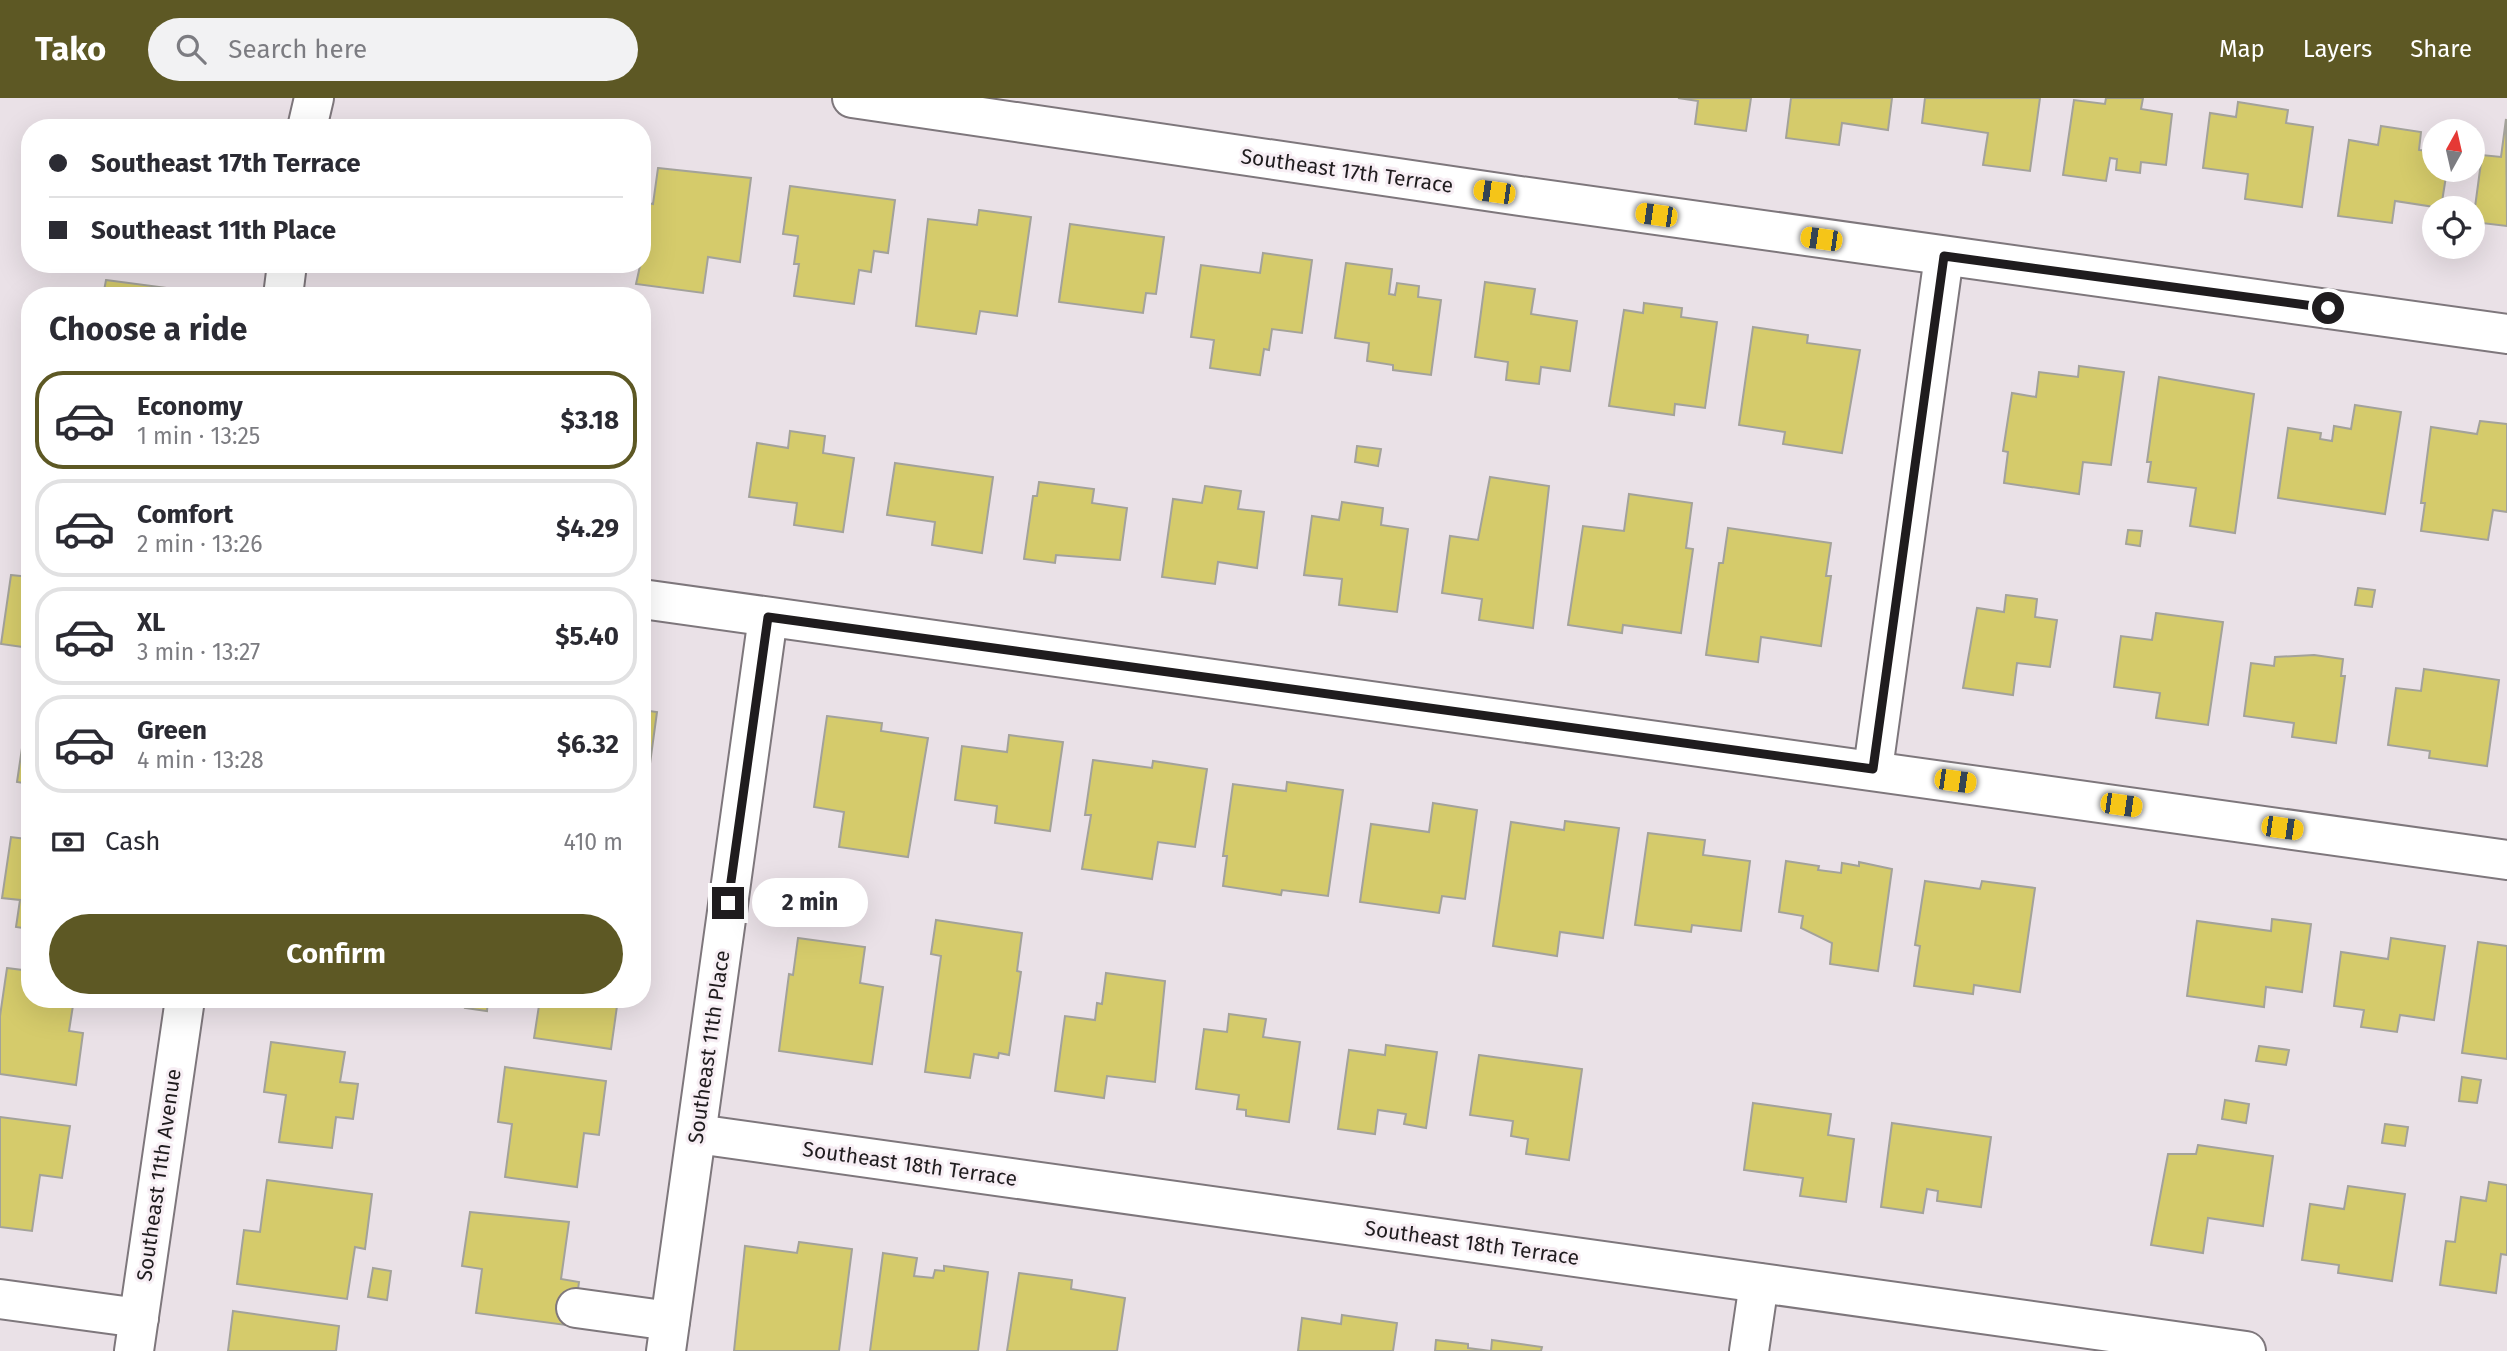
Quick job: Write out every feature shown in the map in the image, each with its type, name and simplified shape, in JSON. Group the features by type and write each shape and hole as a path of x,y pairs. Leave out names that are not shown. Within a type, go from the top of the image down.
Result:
{"street":[{"path":"309,119 314,98"},
{"name":"Southeast 17th Terrace","path":"852,98 1944,256 2507,334"},
{"path":"1873,769 1944,256"},
{"path":"651,600 1873,769 2507,860"},
{"name":"Southeast 11th Place","path":"668,1336 768,617"},
{"name":"Southeast 11th Avenue","path":"136,1334 184,1008"},
{"name":"Southeast 18th Terrace","path":"697,1134 2246,1351"},
{"path":"1749,1351 1759,1283"},
{"path":"0,1299 136,1334"},
{"path":"576,1308 668,1336"}],"building":[{"path":"1678,98 1751,98 1746,131 1695,124 1698,101"},
{"path":"1791,98 1892,98 1888,130 1842,123 1839,145 1786,138"},
{"path":"1925,98 2040,98 2030,171 1983,165 1988,133 1922,123"},
{"path":"2106,98 2143,98 2141,109 2172,114 2166,165 2141,162 2140,173 2116,170 2117,159 2110,158 2106,181 2063,175 2074,100 2105,104"},
{"path":"2238,102 2288,110 2286,123 2313,127 2302,207 2245,199 2248,174 2203,168 2210,113 2236,117"},
{"path":"2506,119 2507,226 2485,223 2485,196 2476,196 2478,182 2485,182 2485,155 2501,157"},
{"path":"2381,126 2421,132 2419,150 2422,150 2422,182 2445,182 2443,196 2422,196 2422,205 2395,201 2392,223 2338,216 2349,140 2378,145"},
{"path":"658,168 751,178 740,262 708,257 703,293 636,284 638,273 651,273 653,204"},
{"path":"790,186 895,200 888,253 874,251 871,272 859,270 854,304 794,296 799,264 794,264 798,236 783,234"},
{"path":"979,210 1031,217 1017,316 980,311 976,334 916,326 928,219 977,225"},
{"path":"1070,224 1164,237 1156,294 1146,293 1143,313 1059,302"},
{"path":"1263,253 1312,260 1302,333 1272,329 1269,350 1264,349 1260,375 1210,368 1214,340 1191,337 1201,265 1260,273"},
{"path":"1346,263 1392,269 1389,294 1395,295 1397,283 1419,286 1418,297 1441,300 1431,375 1393,370 1393,365 1367,361 1369,343 1335,338"},
{"path":"106,280 160,287 105,287"},
{"path":"1485,282 1535,289 1531,314 1577,321 1570,371 1541,367 1539,384 1506,380 1508,362 1475,357"},
{"path":"1644,303 1682,308 1681,317 1717,322 1705,408 1675,404 1674,415 1609,406 1624,310 1643,313"},
{"path":"1753,327 1808,335 1807,343 1860,350 1842,453 1783,444 1785,432 1739,425"},
{"path":"2079,366 2124,372 2111,465 2083,462 2079,494 2004,483 2008,452 2003,451 2012,393 2036,397 2039,372 2078,377"},
{"path":"2159,377 2254,394 2235,533 2190,526 2196,488 2148,482 2151,462 2147,462"},
{"path":"2355,405 2401,412 2385,514 2278,498 2288,428 2321,433 2320,439 2332,441 2334,426 2351,429"},
{"path":"2480,421 2507,424 2507,512 2493,510 2488,540 2421,531 2425,503 2421,503 2431,427 2477,434"},
{"path":"790,431 825,436 823,453 854,458 843,532 794,525 797,503 749,497 757,443 788,448"},
{"path":"1357,446 1381,449 1378,466 1355,462"},
{"path":"895,463 993,477 982,553 932,545 935,522 887,515"},
{"path":"1490,477 1549,486 1533,628 1479,620 1482,599 1442,593 1450,536 1478,540"},
{"path":"1039,482 1094,489 1092,503 1127,508 1120,560 1056,555 1055,563 1024,559 1033,496 1037,496"},
{"path":"1205,486 1241,491 1238,509 1264,512 1257,568 1218,562 1215,584 1162,577 1173,499 1202,503"},
{"path":"1629,494 1692,503 1686,548 1693,549 1681,633 1623,625 1622,633 1568,625 1583,526 1624,531"},
{"path":"1342,502 1383,508 1381,525 1408,529 1397,612 1339,605 1342,579 1304,575 1312,516 1339,520"},
{"path":"1728,528 1831,543 1826,576 1831,576 1821,646 1761,637 1758,662 1706,655 1719,563 1723,563"},
{"path":"2128,530 2142,531 2140,546 2126,544"},
{"path":"11,575 21,576 21,647 1,644"},
{"path":"2358,588 2375,590 2372,607 2355,605"},
{"path":"2006,595 2037,599 2035,617 2057,620 2050,667 2017,663 2013,695 1963,688 1977,608 2004,612"},
{"path":"2156,613 2223,622 2208,725 2156,718 2160,693 2114,687 2121,636 2152,640"},
{"path":"2314,655 2343,659 2341,676 2345,676 2336,743 2292,737 2294,723 2244,716 2251,663 2274,666 2275,657"},
{"path":"2424,669 2499,680 2487,766 2429,758 2430,751 2388,745 2396,688 2421,691"},
{"path":"651,711 657,712 651,756"},
{"path":"827,716 882,723 881,731 928,738 908,857 839,847 844,812 814,807"},
{"path":"1009,735 1063,742 1050,831 995,823 997,806 955,800 962,746 1007,752"},
{"path":"21,755 21,783 17,782"},
{"path":"1093,760 1152,768 1153,761 1207,769 1195,847 1158,842 1152,879 1082,869 1091,815 1085,815"},
{"path":"1287,782 1343,790 1328,896 1282,890 1281,895 1223,886 1227,856 1223,856 1233,784 1286,791"},
{"path":"1433,803 1477,810 1465,899 1442,896 1439,913 1360,902 1371,824 1429,832"},
{"path":"1565,821 1619,828 1603,938 1560,932 1557,956 1493,946 1511,822 1564,830"},
{"path":"1648,833 1705,840 1703,855 1750,861 1741,931 1692,925 1691,932 1635,925"},
{"path":"11,837 21,838 21,928 16,927 20,900 2,898"},
{"path":"1786,861 1819,866 1818,870 1841,873 1842,863 1859,866 1859,862 1892,869 1878,971 1830,964 1832,943 1801,928 1803,916 1779,912"},
{"path":"1925,881 1980,889 1982,881 2035,888 2020,992 1974,985 1973,994 1914,986 1920,946 1915,945"},
{"path":"2272,919 2311,924 2302,992 2266,987 2264,1007 2187,996 2197,921 2271,931"},
{"path":"936,920 1022,933 1017,971 1021,972 1009,1055 999,1053 998,1058 974,1054 970,1078 925,1072 941,956 931,954"},
{"path":"798,938 865,947 860,983 883,987 872,1064 779,1051 789,974 793,975"},
{"path":"2391,938 2445,946 2434,1020 2400,1015 2397,1032 2361,1027 2364,1010 2334,1006 2341,952 2388,959"},
{"path":"2478,942 2507,946 2507,1059 2462,1053"},
{"path":"7,968 21,970 21,1008 73,1008 69,1031 83,1033 76,1085 0,1074 0,1016"},
{"path":"1106,973 1165,981 1155,1082 1107,1076 1104,1098 1055,1091 1065,1016 1095,1020 1097,1003 1102,1004"},
{"path":"465,1008 487,1008 487,1011"},
{"path":"539,1008 617,1008 611,1049 534,1038"},
{"path":"1229,1014 1266,1019 1263,1037 1300,1042 1289,1122 1246,1116 1246,1110 1237,1109 1239,1095 1196,1089 1204,1029 1227,1032"},
{"path":"271,1042 345,1052 340,1082 358,1084 353,1119 336,1117 332,1148 279,1142 286,1095 264,1092"},
{"path":"1386,1045 1437,1052 1426,1128 1404,1124 1406,1114 1378,1110 1375,1134 1338,1129 1349,1050 1385,1055"},
{"path":"2259,1046 2289,1050 2286,1065 2256,1061"},
{"path":"1479,1055 1582,1069 1569,1160 1526,1154 1528,1139 1511,1136 1513,1121 1470,1115"},
{"path":"505,1067 606,1081 599,1135 584,1133 577,1187 505,1177 512,1124 498,1122"},
{"path":"2462,1077 2481,1080 2477,1103 2459,1101"},
{"path":"2225,1100 2249,1104 2246,1123 2222,1119"},
{"path":"1753,1103 1831,1114 1828,1135 1854,1139 1846,1202 1800,1196 1803,1178 1744,1170"},
{"path":"0,1117 70,1126 62,1178 40,1175 32,1231 0,1227"},
{"path":"1892,1123 1991,1137 1981,1207 1937,1201 1938,1191 1927,1189 1923,1213 1881,1207"},
{"path":"2385,1124 2408,1127 2405,1146 2382,1143"},
{"path":"2198,1145 2273,1156 2263,1226 2208,1218 2203,1253 2151,1245 2168,1154 2196,1154"},
{"path":"267,1180 372,1194 365,1249 355,1247 347,1299 237,1284 244,1230 260,1232"},
{"path":"2489,1182 2507,1185 2507,1255 2501,1254 2496,1293 2440,1285 2446,1241 2455,1242 2461,1197 2486,1201"},
{"path":"2348,1186 2405,1194 2392,1281 2338,1273 2339,1265 2302,1260 2310,1204 2344,1209"},
{"path":"470,1212 569,1222 561,1279 579,1282 573,1326 476,1313 482,1269 462,1266"},
{"path":"799,1242 852,1249 839,1351 734,1351 745,1246 797,1253"},
{"path":"883,1253 917,1258 914,1276 933,1278 935,1270 944,1271 944,1266 988,1272 978,1351 870,1351"},
{"path":"373,1268 391,1271 387,1300 368,1297"},
{"path":"1019,1273 1072,1280 1071,1289 1125,1298 1117,1351 1007,1351"},
{"path":"233,1311 339,1326 336,1351 228,1351"},
{"path":"1342,1315 1397,1323 1393,1351 1298,1351 1302,1318 1341,1324"},
{"path":"1436,1340 1468,1344 1468,1348 1491,1351 1435,1351"},
{"path":"1492,1340 1542,1347 1541,1351 1491,1351"}],"route":[{"path":"728,903 768,617 1873,769 1944,256 2328,308"}]}
